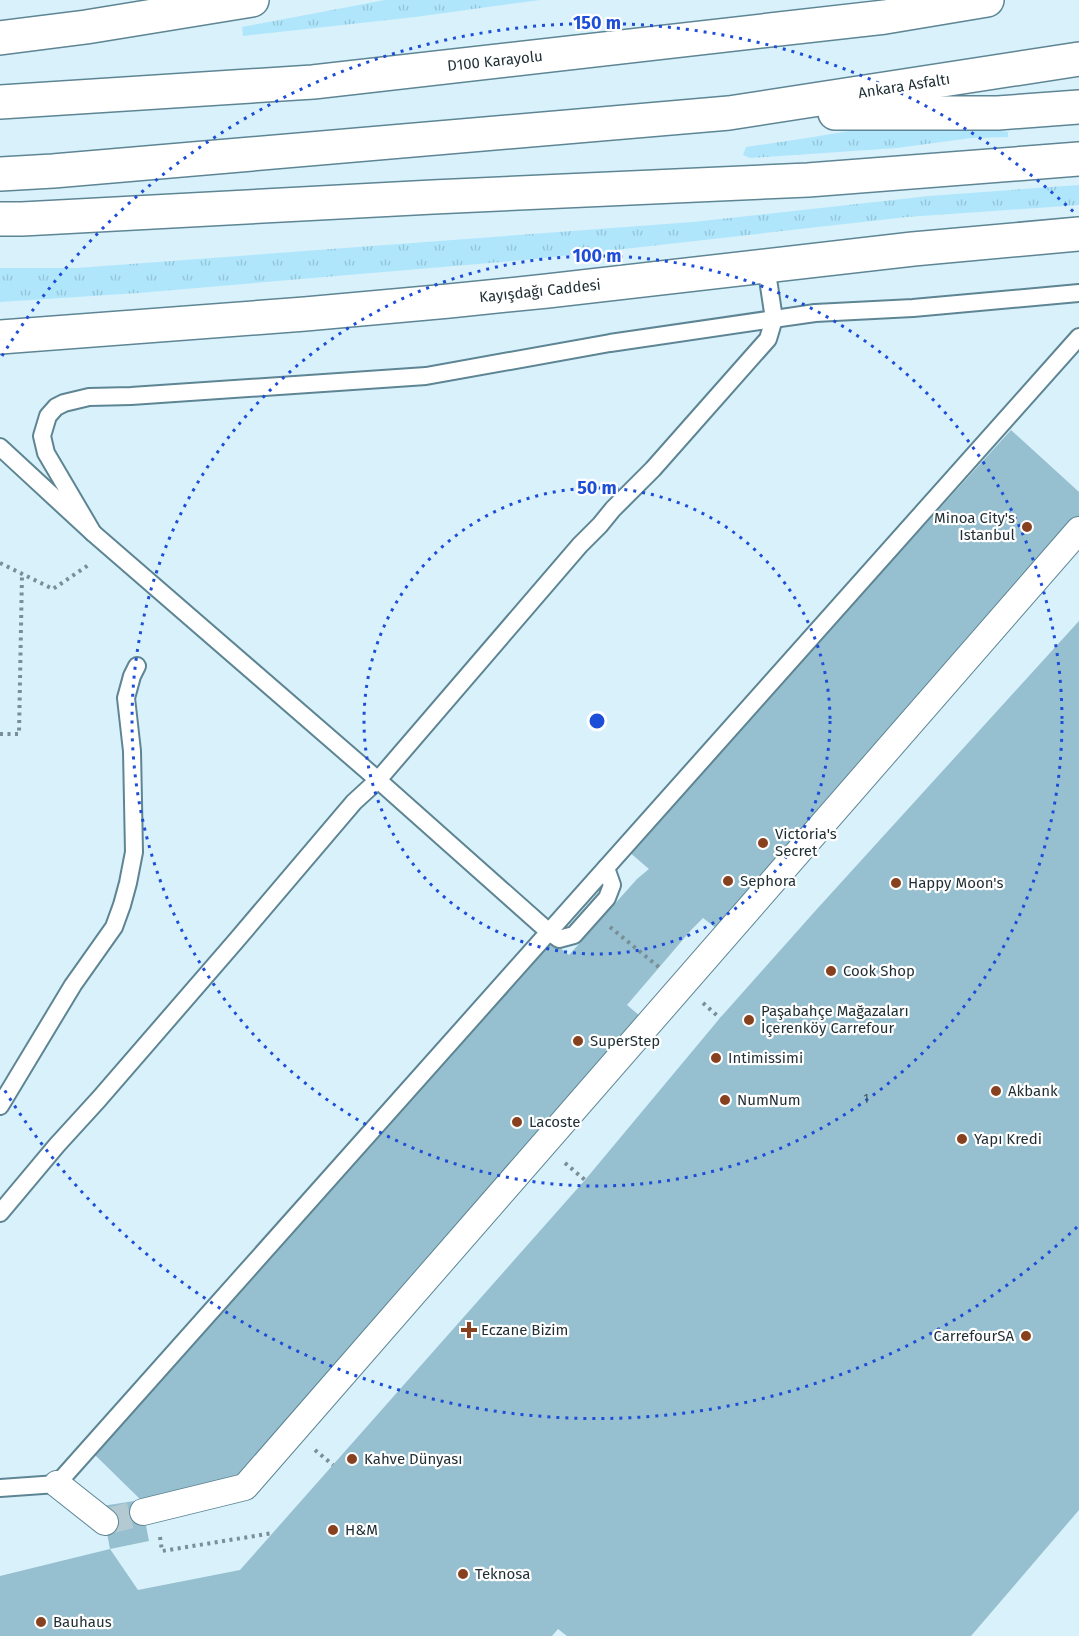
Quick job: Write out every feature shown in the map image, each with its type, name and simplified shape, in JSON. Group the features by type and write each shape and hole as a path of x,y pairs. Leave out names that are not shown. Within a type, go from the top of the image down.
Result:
{"main road":[{"path":"0,38 86,27 252,0"},
{"name":"D100 Karayolu","path":"0,102 313,82 885,17 987,0"},
{"name":"Ankara Asfaltı","path":"729,113 1079,59"},
{"path":"0,174 729,113 998,113 1079,107"},
{"path":"0,219 808,180 1079,159"},
{"name":"Kayışdağı Caddesi","path":"0,337 427,303 913,249 1079,234"}],"street":[{"path":"143,1512 246,1487 1079,530"},
{"path":"57,1484 105,1522"}],"lane":[{"path":"0,1213 354,802 378,780 613,509 653,469 768,339 774,319 766,266"},
{"path":"93,532 46,453 42,436 48,416 56,407 64,403 89,397 426,376 610,343 815,313 913,308 1079,293"},
{"path":"0,1488 57,1484 1079,337"},
{"path":"0,447 93,532 559,939 574,935 607,898 612,885 606,868"},
{"path":"0,1106 73,984 114,927 122,905 134,852 132,751 126,698 137,666"}],"path":[{"path":"0,563 53,589 90,564"},
{"path":"0,734 19,734 22,574"},
{"path":"594,913 682,987"},
{"path":"162,1551 273,1533"}],"green space":[{"path":"385,0 540,0 415,17 243,36 242,27"},
{"path":"885,125 970,127 1008,132 1008,137 971,138 897,148 750,158 743,155 746,147"},
{"path":"1079,185 1079,205 907,217 535,259 138,293 0,302 0,268 77,268 693,222 929,196"}],"building":[{"path":"1011,430 1079,492 1079,541 721,932 703,918 692,929 627,1005 646,1021 243,1478 141,1500 95,1455 549,939 569,955 637,879 649,869 628,851"},
{"path":"1079,621 1079,1510 971,1636 567,1636 558,1629 552,1636 0,1636 0,1576 110,1549 138,1590 240,1570 585,1180 720,1018"},
{"path":"141,1500 149,1541 110,1549 102,1506"}],"tunnel":[{"path":"105,1522 143,1512"}],"place":[{"name":"Minoa City's Istanbul","path":"1027,527"},
{"name":"Victoria's Secret","path":"763,843"},
{"name":"Sephora","path":"728,881"},
{"name":"Happy Moon's","path":"896,883"},
{"name":"Cook Shop","path":"831,971"},
{"name":"Paşabahçe Mağazaları İçerenköy Carrefour","path":"749,1020"},
{"name":"SuperStep","path":"578,1041"},
{"name":"Intimissimi","path":"716,1058"},
{"name":"Akbank","path":"996,1091"},
{"name":"NumNum","path":"725,1100"},
{"name":"Lacoste","path":"517,1122"},
{"name":"Yapı Kredi","path":"962,1139"},
{"name":"Eczane Bizim","path":"469,1330"},
{"name":"CarrefourSA","path":"1026,1336"},
{"name":"Kahve Dünyası","path":"352,1459"},
{"name":"H&M","path":"333,1530"},
{"name":"Teknosa","path":"463,1574"},
{"name":"Bauhaus","path":"41,1622"}]}
